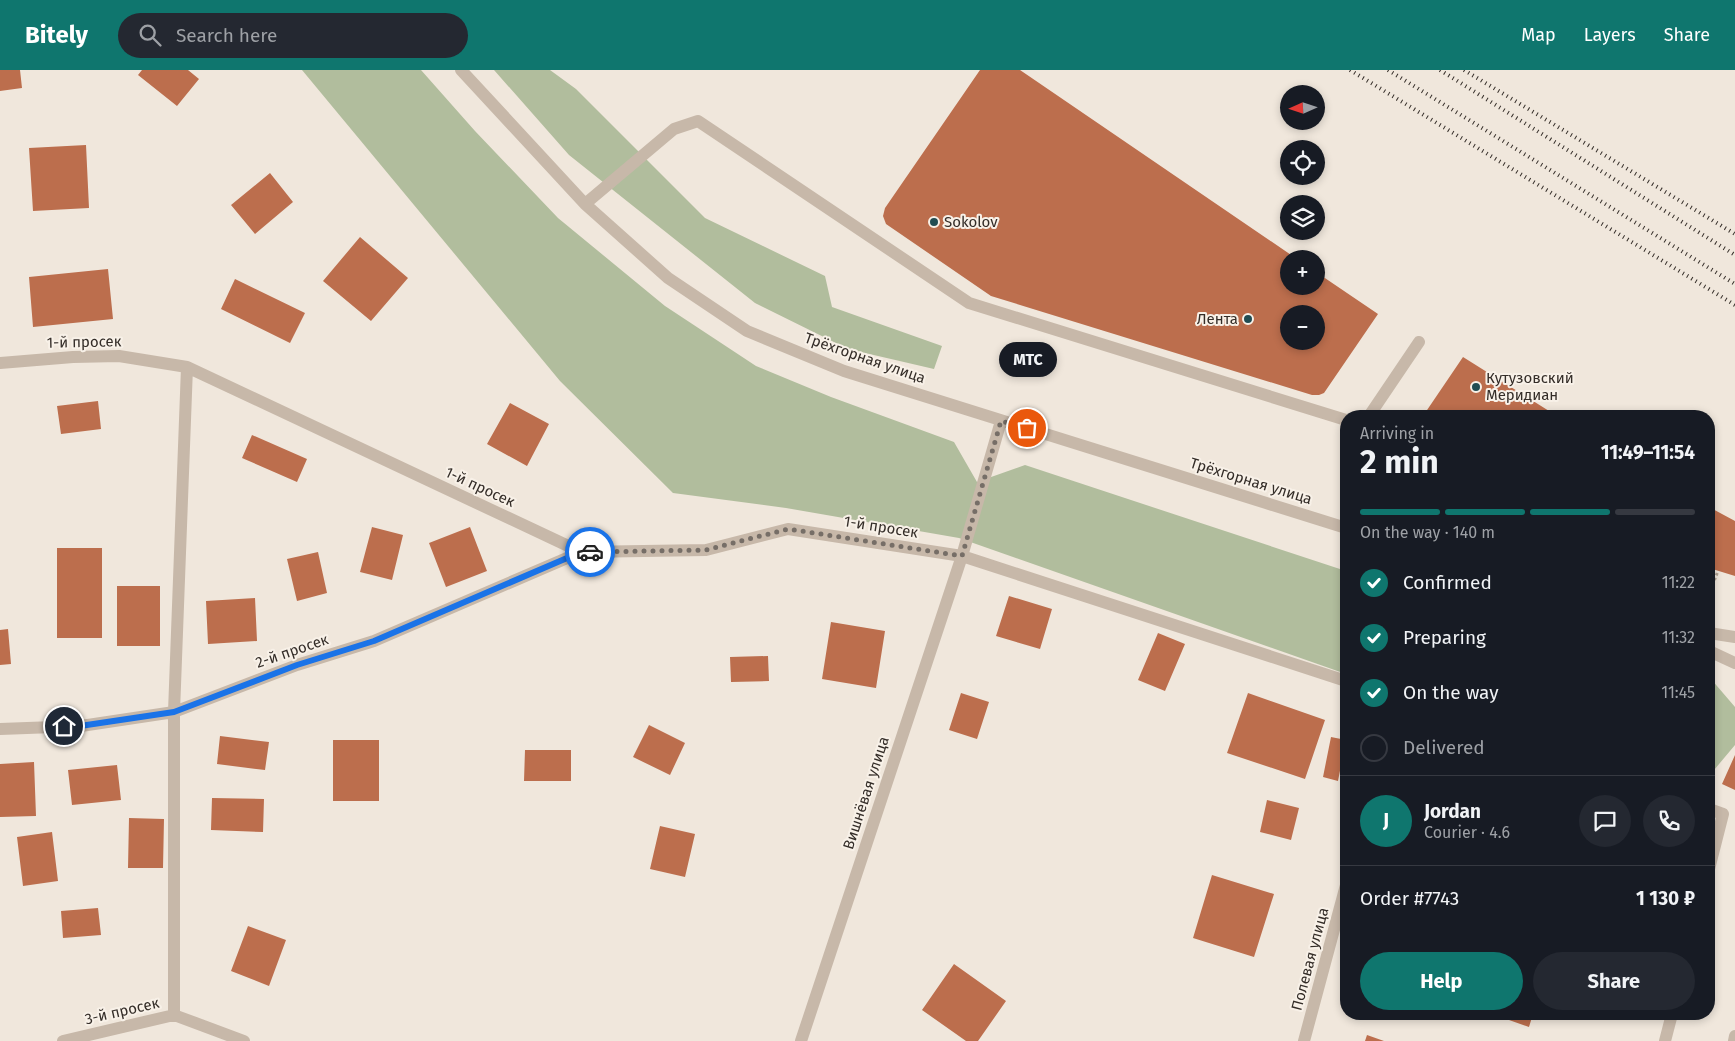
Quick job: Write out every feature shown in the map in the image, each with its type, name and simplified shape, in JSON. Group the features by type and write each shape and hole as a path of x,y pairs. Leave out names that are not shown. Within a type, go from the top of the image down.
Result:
{"street":[{"name":"Трёхгорная улица","path":"461,70 585,204 668,278 747,331 844,370 1001,421 1340,526"},
{"path":"585,204 674,129 698,121 969,303 1340,418"},
{"path":"1373,410 1419,342"},
{"name":"1-й просек","path":"0,362 119,356 187,367 581,552 706,550 788,529 962,556 1340,679"},
{"path":"174,1016 174,712 187,367"},
{"name":"Вишнёвая улица","path":"801,1041 962,556 1001,421"},
{"name":"2-й просек","path":"0,729 80,726 174,712 297,665 374,641 581,552"},
{"path":"1715,633 1735,637"},
{"path":"1715,654 1735,663"},
{"path":"1715,811 1723,814 1715,845"},
{"name":"Полевая улица","path":"1304,1041 1340,907"},
{"name":"3-й просек","path":"64,1041 174,1016 244,1041"},
{"path":"1665,1041 1670,1020"},
{"path":"1734,1041 1735,1036"}],"path":[{"path":"1715,579 1718,571"}],"green space":[{"path":"302,70 421,70 475,131 558,218 665,306 756,366 831,397 954,442 977,482 1025,465 1340,569 1340,672 959,538 786,508 673,493 560,381"},
{"path":"494,70 550,70 576,89 705,218 825,276 832,307 942,346 934,369 848,349 755,303 569,155"},
{"path":"1715,684 1735,707 1735,745 1715,769"}],"building":[{"path":"0,70 20,70 22,88 0,91"},
{"path":"142,70 188,70 199,79 177,106 138,75"},
{"path":"980,70 1020,70 1284,250 1280,250 1280,295 1325,295 1325,278 1378,314 1324,393 1312,395 991,296 886,224 883,216 885,208"},
{"path":"86,145 89,208 33,211 29,148"},
{"path":"270,173 293,202 255,234 231,205"},
{"path":"360,237 408,278 371,321 323,281"},
{"path":"108,269 113,319 33,327 29,277"},
{"path":"235,279 305,313 290,343 221,309"},
{"name":"Кутузовский Меридиан","path":"1463,357 1547,410 1427,410"},
{"path":"98,401 101,429 61,434 57,406"},
{"path":"510,403 549,424 527,466 487,444"},
{"path":"252,435 307,459 297,482 242,458"},
{"path":"1715,510 1735,521 1735,576 1715,570"},
{"path":"372,527 403,535 392,580 360,572"},
{"path":"470,527 487,571 446,587 429,543"},
{"path":"57,548 102,548 102,638 57,638"},
{"path":"318,552 327,593 297,601 287,559"},
{"path":"117,586 160,586 160,646 117,646"},
{"path":"1009,596 1052,609 1040,649 996,636"},
{"path":"255,598 257,641 208,644 206,601"},
{"path":"831,622 885,631 876,688 822,679"},
{"path":"8,629 11,664 0,665 0,630"},
{"path":"1158,633 1185,644 1165,691 1138,680"},
{"path":"768,656 769,681 731,682 730,657"},
{"path":"961,693 989,702 977,739 949,730"},
{"path":"1248,693 1325,720 1305,779 1227,753"},
{"path":"649,725 685,743 670,775 633,757"},
{"path":"220,736 269,742 265,770 217,764"},
{"path":"1331,737 1340,739 1340,771 1338,781 1323,777"},
{"path":"333,740 379,740 379,801 333,801"},
{"path":"525,750 571,750 571,781 524,781"},
{"path":"1735,755 1735,790 1722,784"},
{"path":"34,762 36,816 0,817 0,764"},
{"path":"117,765 121,800 72,805 68,770"},
{"path":"212,798 264,799 263,832 211,830"},
{"path":"1267,800 1299,808 1291,840 1260,832"},
{"path":"129,818 164,819 163,868 128,868"},
{"path":"660,826 695,834 685,877 650,869"},
{"path":"52,832 58,881 23,886 17,837"},
{"path":"1212,875 1274,894 1254,957 1193,938"},
{"path":"98,908 101,935 63,938 61,911"},
{"path":"248,926 286,940 269,986 231,971"},
{"path":"954,964 1006,1001 978,1041 966,1041 922,1010"},
{"path":"1509,1020 1531,1020 1529,1027"},
{"path":"1367,1035 1384,1041 1365,1041"}],"railway":[{"path":"1350,70 1735,305"},
{"path":"1388,70 1735,284"},
{"path":"1440,70 1735,255"},
{"path":"1464,70 1735,234"}],"way so far":[{"path":"590,552 706,550 788,529 962,556 1001,421 1027,428"}],"place":[{"name":"Sokolov","path":"934,222"},
{"name":"Лента","path":"1248,319"},
{"name":"Кутузовский Меридиан","path":"1476,387"},
{"name":"МТС","path":"1027,428"}],"route":[{"path":"64,726 80,726 174,712 297,665 374,641 581,552 590,552"}]}
